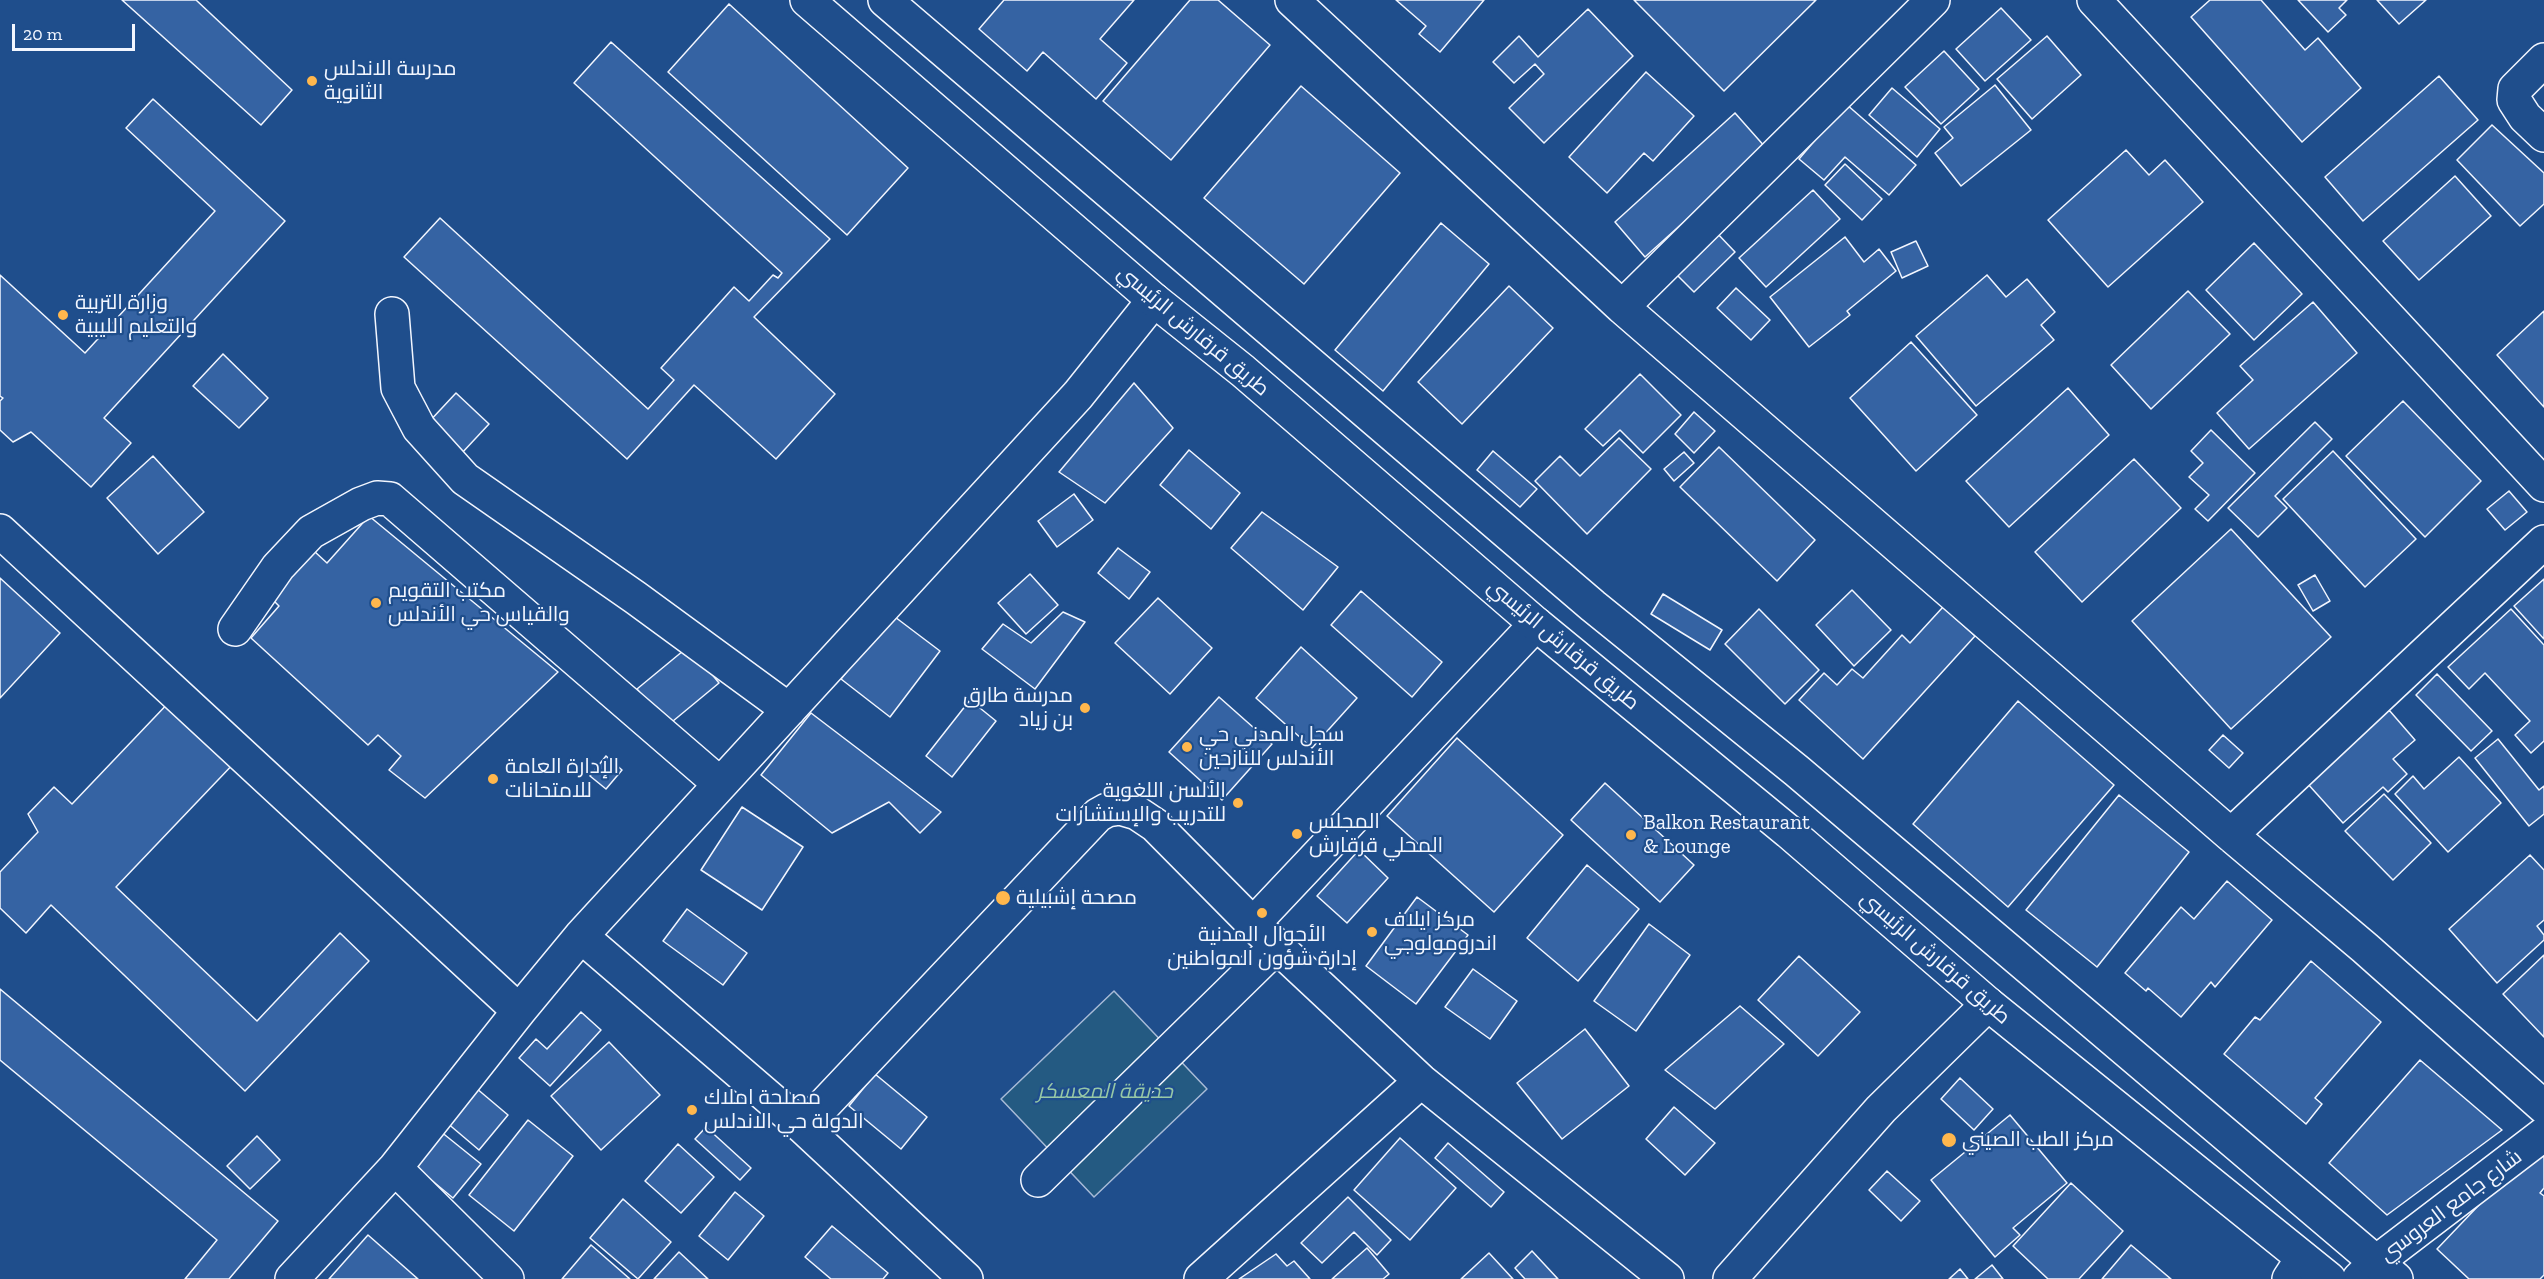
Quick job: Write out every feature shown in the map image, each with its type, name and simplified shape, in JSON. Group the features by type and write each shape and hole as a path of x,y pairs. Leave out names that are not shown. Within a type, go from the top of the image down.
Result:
{"street":[{"name":"طريق قرقارش الرئيسي","path":"807,0 1154,300 1244,371 1536,624 1789,832 2296,1269 2329,1279"},
{"path":"885,0 1593,606 1797,771 2376,1274"},
{"path":"1292,0 1622,307 2231,836 2365,948 2544,1107"},
{"path":"1622,307 1933,0"},
{"path":"2094,0 2544,485"},
{"path":"2544,60 2515,89 2514,100 2525,117 2544,135"},
{"path":"292,1279 395,1168 581,936 1078,395 1154,300"},
{"path":"392,314 398,388 419,428 465,479 636,598 789,710"},
{"path":"235,628 278,567 311,532 361,504 377,498 390,499 720,784"},
{"path":"0,531 519,1011"},
{"path":"2231,836 2544,542"},
{"path":"1252,924 1536,624"},
{"path":"803,1127 1090,824 1107,810 1120,808 1137,813 1155,825 1252,924 1421,1081 1667,1279"},
{"path":"581,936 803,1127 966,1279"},
{"path":"1038,1180 1276,946"},
{"path":"1730,1279 1881,1109 1988,1004"},
{"path":"1201,1279 1421,1081"},
{"name":"شارع جامع العروسي","path":"2376,1274 2544,1134"},
{"path":"395,1168 507,1279"}],"green space":[{"name":"حديقة المعسكر","path":"1114,991 1207,1089 1094,1197 1001,1099"}],"building":[{"path":"122,0 196,0 292,90 261,125"},
{"path":"1004,0 1134,0 1100,39 1127,63 1096,99 1043,52 1027,71 979,29"},
{"path":"1190,0 1218,0 1270,45 1171,160 1103,101"},
{"path":"1396,0 1484,0 1440,52 1419,34 1426,26"},
{"path":"1634,0 1816,0 1724,91"},
{"path":"2210,0 2261,0 2305,50 2318,38 2361,88 2302,142 2191,17"},
{"path":"2298,0 2347,0 2339,8 2346,15 2328,32"},
{"path":"2377,0 2426,0 2399,24"},
{"path":"729,4 908,168 847,235 668,72"},
{"path":"2001,8 2031,40 1985,81 1956,49"},
{"path":"1588,9 1633,56 1544,143 1509,108 1544,74 1535,64 1514,83 1493,62 1519,36 1538,57"},
{"path":"2047,36 2081,75 2032,119 1997,79"},
{"path":"611,42 830,239 754,317 835,394 776,459 694,385 627,459 404,257 440,218 648,409 674,380 661,368 734,287 749,301 773,275 778,278 782,273 574,83"},
{"path":"1944,51 1979,89 1941,124 1905,87"},
{"path":"1646,72 1694,116 1653,161 1644,153 1607,193 1569,157"},
{"path":"2439,76 2478,120 2363,221 2325,177"},
{"path":"1995,85 2031,130 1961,186 1935,153 1953,138 1944,127"},
{"path":"1301,86 1400,173 1304,284 1204,198"},
{"path":"1892,88 1940,129 1917,157 1869,115"},
{"path":"153,99 285,221 104,418 131,443 91,487 31,432 13,442 0,430 0,401 3,398 0,396 0,275 85,353 215,211 126,128"},
{"path":"1846,104 1916,165 1889,195 1845,157 1824,180 1799,159"},
{"path":"1735,113 1766,148 1645,257 1615,222"},
{"path":"2492,125 2544,173 2544,204 2520,226 2457,160"},
{"path":"2126,150 2149,175 2165,160 2203,202 2108,287 2048,220"},
{"path":"1845,164 1882,199 1862,220 1825,185"},
{"path":"2455,176 2491,216 2419,280 2383,241"},
{"path":"1813,190 1840,219 1766,287 1739,258"},
{"path":"1441,223 1489,264 1383,391 1335,350"},
{"path":"1715,231 1735,252 1694,292 1674,272"},
{"path":"1845,237 1864,262 1879,249 1896,271 1847,311 1850,315 1809,347 1770,297"},
{"path":"1916,241 1928,266 1902,278 1891,252"},
{"path":"2254,243 2302,294 2254,340 2206,290"},
{"path":"1987,275 2006,297 2027,279 2055,312 2041,325 2054,340 1976,406 1916,336"},
{"path":"1509,286 1553,328 1462,424 1418,382"},
{"path":"1736,288 1770,320 1751,340 1717,308"},
{"path":"2188,291 2230,334 2151,409 2111,365"},
{"path":"2313,302 2357,353 2249,449 2217,413 2253,380 2240,366"},
{"path":"2544,311 2544,407 2497,355"},
{"path":"1911,342 1977,415 1916,471 1850,398"},
{"path":"223,354 268,398 239,428 193,386"},
{"path":"1640,374 1681,415 1643,453 1620,430 1603,446 1585,429"},
{"path":"1134,383 1173,428 1105,503 1059,472"},
{"path":"2068,388 2109,435 2009,527 1966,481"},
{"path":"456,393 489,424 461,454 427,424"},
{"path":"2403,401 2481,481 2425,537 2346,456"},
{"path":"1694,412 1715,431 1694,453 1675,434"},
{"path":"2315,422 2332,439 2275,496 2287,508 2258,537 2228,508"},
{"path":"2211,430 2255,473 2208,521 2195,509 2209,495 2189,477 2203,463 2191,451"},
{"path":"1619,438 1651,469 1587,534 1535,481 1560,456 1580,476"},
{"path":"1719,447 1815,540 1777,581 1680,487"},
{"path":"1189,450 1240,493 1211,529 1160,485"},
{"path":"1493,451 1537,489 1520,507 1477,470"},
{"path":"2333,451 2416,539 2365,587 2283,499"},
{"path":"1684,452 1694,463 1674,481 1664,469"},
{"path":"153,456 204,512 158,554 107,498"},
{"path":"2134,459 2181,508 2082,602 2035,552"},
{"path":"2509,491 2527,512 2505,530 2487,509"},
{"path":"1074,494 1093,520 1057,547 1038,521"},
{"path":"1262,512 1338,567 1303,610 1231,548"},
{"path":"369,516 558,672 425,798 389,770 401,756 378,735 368,745 251,638 279,606 271,598 314,551 327,563"},
{"path":"2231,529 2331,637 2231,729 2132,621"},
{"path":"1118,548 1150,572 1129,599 1098,573"},
{"path":"1030,574 1058,605 1026,634 998,603"},
{"path":"2315,575 2330,601 2313,611 2298,585"},
{"path":"0,578 60,633 0,698"},
{"path":"2544,579 2544,639 2514,606"},
{"path":"1852,590 1891,630 1854,666 1816,625"},
{"path":"1361,591 1442,662 1412,697 1331,625"},
{"path":"1663,594 1722,630 1710,650 1651,614"},
{"path":"1158,598 1212,648 1170,694 1115,643"},
{"path":"1943,607 1975,636 1863,759 1799,700 1824,673 1837,685 1852,669 1863,678 1902,635 1910,643"},
{"path":"1759,609 1819,670 1785,704 1725,644"},
{"path":"2511,609 2544,645 2544,741 2531,753 2515,735 2530,721 2485,673 2469,689 2448,667"},
{"path":"1063,612 1085,622 1035,689 982,649 1003,624 1031,643"},
{"path":"891,614 940,651 890,717 841,679"},
{"path":"689,646 719,683 667,726 637,689"},
{"path":"1301,647 1357,698 1312,748 1256,698"},
{"path":"2437,674 2492,731 2471,751 2416,695"},
{"path":"1219,697 1272,744 1222,800 1169,752"},
{"path":"173,698 238,759 116,887 257,1021 340,933 369,961 245,1091 51,905 26,933 0,908 0,872 38,832 28,814 54,787 72,804"},
{"path":"970,700 996,721 952,777 926,756"},
{"path":"2018,701 2114,785 2008,907 1913,824"},
{"path":"2389,710 2415,740 2393,759 2407,774 2388,792 2383,787 2343,823 2307,783"},
{"path":"811,713 941,812 920,833 889,802 832,833 761,775"},
{"path":"2223,735 2243,753 2229,768 2209,750"},
{"path":"1457,738 1563,835 1494,912 1387,816"},
{"path":"2498,739 2539,790 2544,786 2544,814 2529,826 2475,758"},
{"path":"606,756 622,770 606,789 590,776"},
{"path":"2459,757 2501,803 2448,852 2395,794 2413,776 2424,789"},
{"path":"1605,783 1694,865 1660,902 1571,820"},
{"path":"2384,794 2431,843 2393,880 2345,831"},
{"path":"2119,795 2189,852 2097,967 2026,910"},
{"path":"742,807 803,847 762,910 701,870"},
{"path":"1359,850 1388,878 1347,923 1317,896"},
{"path":"2530,855 2544,870 2544,920 2537,926 2544,935 2544,940 2497,983 2449,929"},
{"path":"1587,865 1639,909 1578,981 1527,938"},
{"path":"2227,881 2272,920 2215,987 2211,982 2181,1017 2148,988 2146,991 2125,973 2181,907 2194,919"},
{"path":"1417,897 1468,935 1416,1004 1366,966"},
{"path":"687,909 747,953 723,985 663,941"},
{"path":"1649,924 1690,955 1636,1031 1594,1001"},
{"path":"2544,955 2544,1037 2503,994"},
{"path":"1799,956 1860,1012 1818,1056 1758,1000"},
{"path":"2311,961 2381,1022 2315,1098 2322,1104 2306,1124 2224,1054 2255,1017 2260,1020"},
{"path":"1473,969 1517,1001 1490,1039 1445,1007"},
{"path":"0,989 278,1221 229,1279 185,1279 217,1240 0,1060"},
{"path":"1740,1006 1784,1044 1715,1109 1665,1070"},
{"path":"581,1012 601,1030 550,1086 519,1058 536,1039 547,1049"},
{"path":"1585,1029 1629,1086 1562,1139 1517,1083"},
{"path":"609,1042 660,1095 601,1150 551,1096"},
{"path":"2420,1060 2502,1130 2387,1215 2329,1163"},
{"path":"875,1074 927,1117 901,1149 849,1106"},
{"path":"1960,1078 1993,1109 1974,1130 1941,1099"},
{"path":"476,1088 508,1115 479,1150 446,1122"},
{"path":"1674,1107 1715,1143 1685,1175 1646,1139"},
{"path":"2010,1115 2067,1183 2013,1228 2020,1235 1995,1257 1931,1180"},
{"path":"528,1120 573,1156 514,1231 469,1195"},
{"path":"706,1127 751,1168 740,1180 695,1139"},
{"path":"440,1131 481,1164 453,1198 413,1165"},
{"path":"257,1136 280,1160 250,1189 227,1166"},
{"path":"2544,1137 2544,1188 2540,1193 2544,1196 2544,1275 2540,1279 2469,1279 2437,1249"},
{"path":"1400,1138 1456,1188 1410,1240 1354,1190"},
{"path":"1448,1143 1504,1192 1491,1207 1435,1158"},
{"path":"678,1144 714,1177 681,1213 645,1181"},
{"path":"1887,1171 1920,1201 1901,1221 1869,1190"},
{"path":"2071,1183 2123,1231 2079,1279 2048,1279 2013,1246"},
{"path":"735,1192 764,1216 728,1260 699,1236"},
{"path":"1348,1197 1391,1240 1377,1255 1354,1232 1322,1263 1301,1243"},
{"path":"623,1199 671,1242 638,1279 590,1238"},
{"path":"832,1226 888,1273 883,1279 831,1279 805,1257"},
{"path":"368,1235 418,1279 329,1279"},
{"path":"591,1245 630,1279 562,1279"},
{"path":"2131,1245 2171,1279 2102,1279"},
{"path":"1367,1248 1389,1274 1383,1279 1332,1279"},
{"path":"1532,1251 1558,1279 1525,1279 1515,1268"},
{"path":"679,1252 708,1279 654,1279"},
{"path":"1489,1253 1513,1279 1461,1279"},
{"path":"1276,1254 1287,1266 1294,1261 1310,1279 1239,1279"},
{"path":"1992,1265 2003,1279 1975,1279"},
{"path":"1960,1269 1968,1279 1949,1279"}],"place":[{"name":"مدرسة الاندلس الثانوية","path":"312,81"},
{"name":"وزارة التربية والتعليم الليبية","path":"63,315"},
{"name":"مكتب التقويم والقياس حي الأندلس","path":"376,603"},
{"name":"مدرسة طارق بن زياد","path":"1085,708"},
{"name":"سجل المدني حي الأندلس للنازحين","path":"1187,747"},
{"name":"الإدارة العامة للامتحانات","path":"493,779"},
{"name":"الألسن اللغوية للتدريب والإستشارات","path":"1238,803"},
{"name":"المجلس المحلي قرقارش","path":"1297,834"},
{"name":"Balkon Restaurant & Lounge","path":"1631,835"},
{"name":"مصحة إشبيلية","path":"1003,898"},
{"name":"الأحوال المدنية إدارة شؤون المواطنين","path":"1262,913"},
{"name":"مركز ايلاف اندرومولوجي","path":"1372,932"},
{"name":"مصلحة املاك الدولة حي الاندلس","path":"692,1110"},
{"name":"مركز الطب الصيني","path":"1949,1140"}]}
